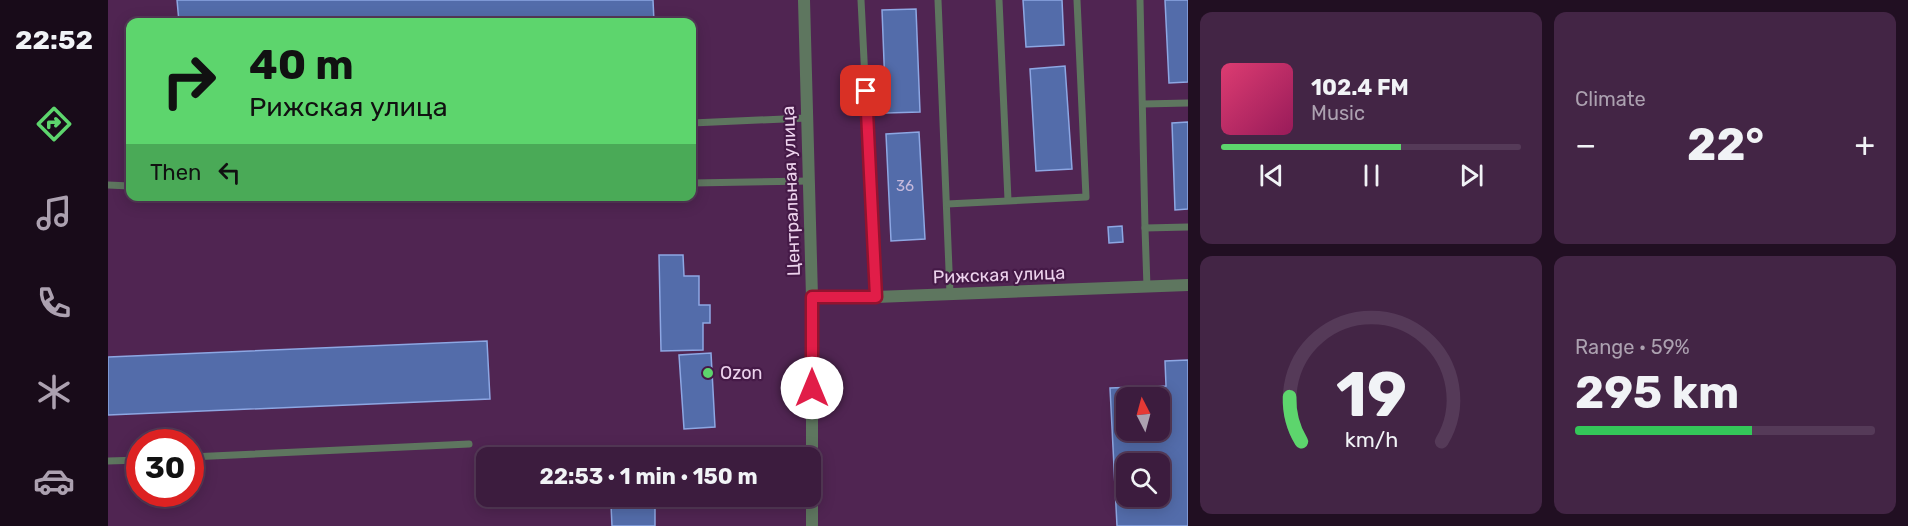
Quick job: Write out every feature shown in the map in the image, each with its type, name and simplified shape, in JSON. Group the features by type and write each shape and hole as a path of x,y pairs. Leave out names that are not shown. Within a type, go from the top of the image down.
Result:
{"street":[{"name":"Центральная улица","path":"804,0 812,297 812,526"},
{"name":"Рижская улица","path":"812,297 876,297 1188,285"}],"lane":[{"path":"861,0 876,297"},
{"path":"938,0 950,294"},
{"path":"999,0 1008,200"},
{"path":"947,204 1086,197 1077,0"},
{"path":"1140,0 1147,288"},
{"path":"1143,104 1188,103"},
{"path":"696,123 807,118"},
{"path":"696,183 810,181"},
{"path":"108,185 126,186"},
{"path":"1145,228 1188,227"},
{"path":"204,456 469,444"},
{"path":"108,461 126,460"}],"building":[{"path":"177,0 653,0 654,18 179,18"},
{"path":"1023,0 1062,0 1064,45 1026,47"},
{"path":"1165,0 1188,0 1188,82 1169,83"},
{"path":"916,9 920,112 886,113 882,10"},
{"path":"1065,66 1072,169 1036,171 1030,69"},
{"path":"1188,122 1188,209 1175,210 1172,123"},
{"path":"919,132 925,239 891,241 886,134"},
{"path":"1122,226 1123,242 1109,243 1108,227"},
{"path":"659,255 683,255 684,276 699,276 699,305 710,305 710,323 703,323 703,350 661,351"},
{"path":"487,341 490,399 108,415 108,357"},
{"path":"711,353 715,427 684,429 679,355"},
{"path":"1188,360 1188,526 1117,526 1116,507 1170,507 1170,453 1116,453 1116,506 1110,388 1116,388 1116,441 1170,441 1170,387 1138,387 1166,386 1165,361"},
{"path":"611,507 655,507 655,526 612,526"}],"place":[{"name":"Ozon","path":"708,373"}],"route":[{"path":"812,388 812,297 876,297 866,91"}]}
